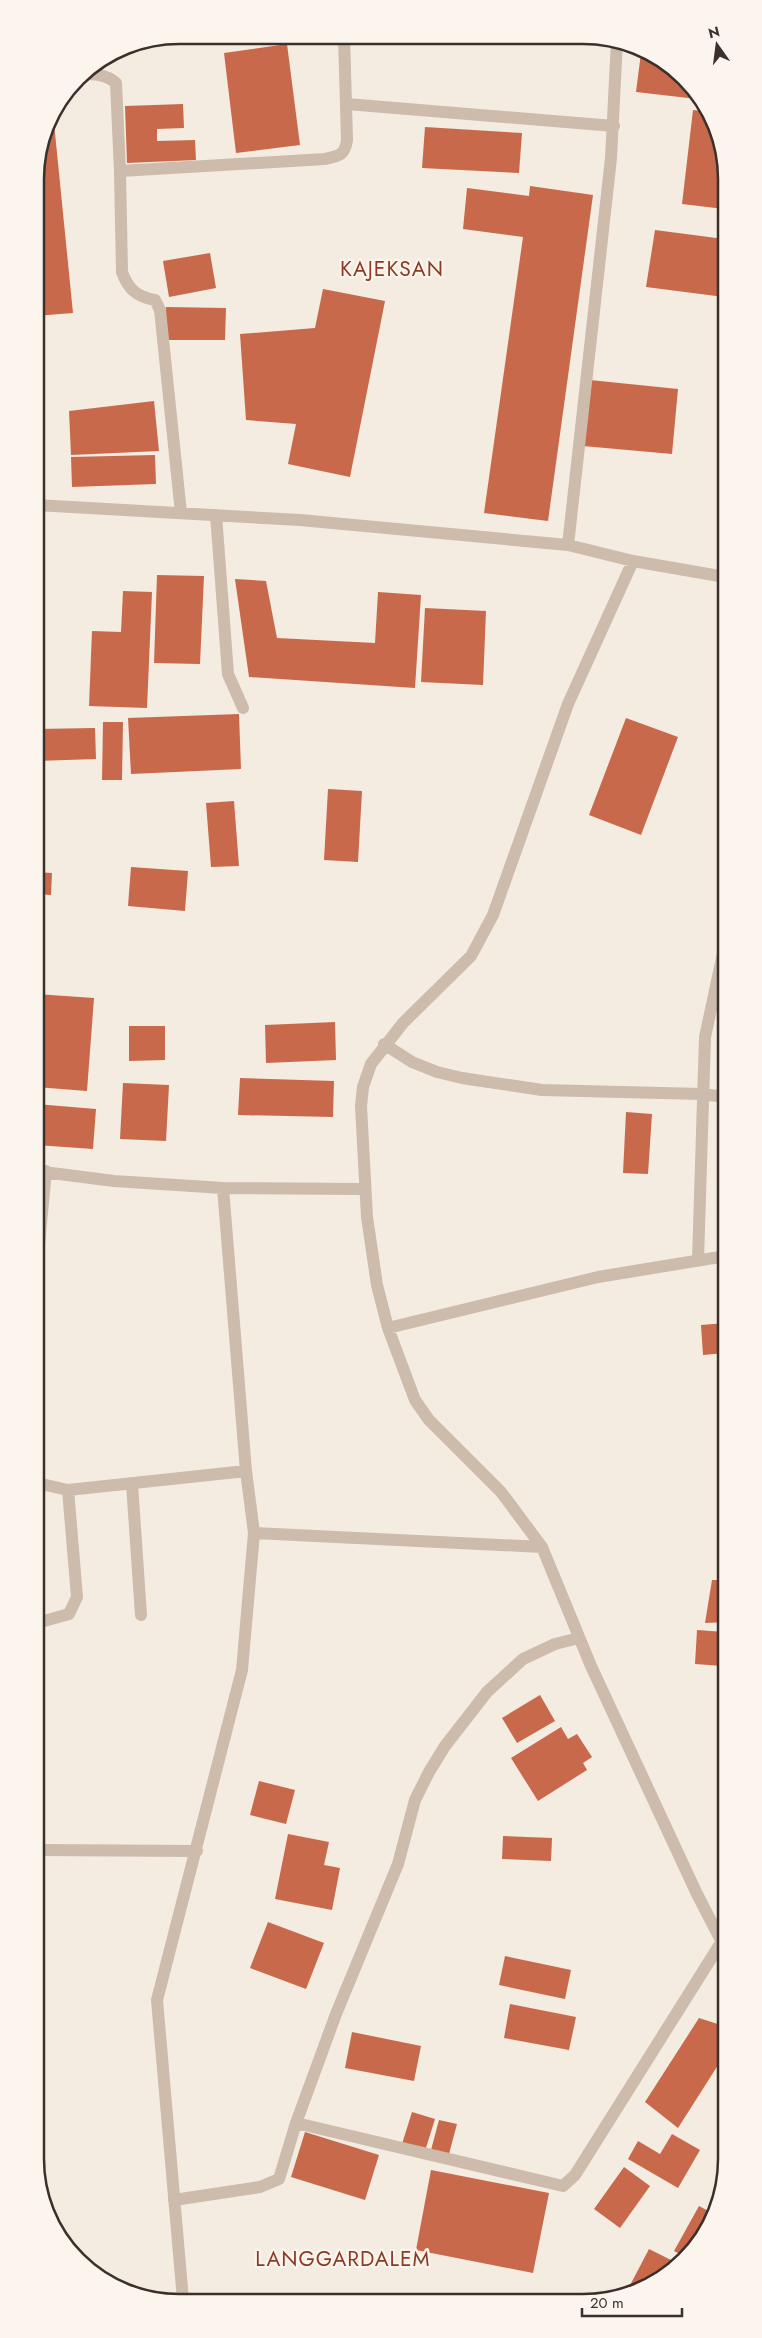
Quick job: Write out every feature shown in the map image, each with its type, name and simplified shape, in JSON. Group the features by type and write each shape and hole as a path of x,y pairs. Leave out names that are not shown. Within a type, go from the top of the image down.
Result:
{"street":[{"path":"120,171 325,159 340,156 346,150 348,140 344,44"},
{"path":"568,545 614,126 617,48"},
{"path":"94,74 112,79 116,83 122,272 128,287 137,295 155,300 160,310 182,513"},
{"path":"347,104 614,126"},
{"path":"44,505 300,520 568,545 633,561 718,576"},
{"path":"216,516 228,674 243,708"},
{"path":"633,561 568,704 493,915 472,956 403,1023 384,1044 371,1064 361,1106 366,1189 377,1285 388,1328 415,1400 429,1420 501,1492 542,1547 579,1638 693,1886 718,1934"},
{"path":"698,1260 705,1037 718,977"},
{"path":"384,1044 412,1062 438,1072 462,1078 542,1090 702,1094 718,1096"},
{"path":"44,1171 114,1181 223,1188 366,1189"},
{"path":"182,2294 157,2000 242,1670 254,1533 246,1471 223,1188"},
{"path":"388,1328 598,1277 718,1257"},
{"path":"44,1485 68,1490 246,1471"},
{"path":"132,1484 141,1615"},
{"path":"44,1621 69,1614 77,1597 68,1490"},
{"path":"254,1533 542,1547"},
{"path":"174,2200 260,2187 279,2179 296,2123 336,2014 398,1864 416,1800 430,1772 445,1746 487,1692 523,1659 555,1644 579,1638"},
{"path":"44,1850 196,1851"},
{"path":"296,2123 563,2186 575,2174 718,1955"}],"building":[{"path":"287,44 300,145 236,153 224,53"},
{"path":"640,57 658,66 679,83 691,98 636,92"},
{"path":"183,104 184,128 157,129 157,141 195,140 196,160 127,163 125,106"},
{"path":"693,110 700,111 711,135 716,152 718,208 682,204"},
{"path":"54,126 73,313 44,315 44,170 46,152"},
{"path":"425,127 522,133 519,173 422,168"},
{"path":"530,186 593,195 548,521 484,513 523,237 463,229 467,188 529,196"},
{"path":"655,230 718,238 718,296 646,287"},
{"path":"210,253 216,288 169,297 163,261"},
{"path":"323,289 385,301 350,477 288,464 296,424 246,420 240,334 315,328"},
{"path":"166,307 226,308 225,340 165,340"},
{"path":"590,380 678,389 672,454 583,446"},
{"path":"154,401 159,451 71,455 69,411"},
{"path":"155,455 156,484 72,487 71,457"},
{"path":"157,575 204,576 200,664 154,663"},
{"path":"235,579 266,581 277,638 375,643 378,592 421,595 415,688 249,677"},
{"path":"123,591 152,592 147,708 89,706 92,631 121,632"},
{"path":"425,608 486,611 483,685 421,682"},
{"path":"239,714 241,769 131,774 128,718"},
{"path":"626,718 678,737 641,835 589,815"},
{"path":"103,722 123,722 122,780 102,780"},
{"path":"95,728 96,759 44,761 44,729"},
{"path":"328,789 362,791 358,862 324,860"},
{"path":"234,801 239,866 211,867 206,803"},
{"path":"131,867 188,871 185,911 128,906"},
{"path":"44,872 52,873 51,895 44,895"},
{"path":"44,995 94,998 87,1091 44,1088"},
{"path":"335,1022 336,1060 266,1063 265,1025"},
{"path":"129,1026 165,1026 165,1060 129,1061"},
{"path":"240,1078 334,1081 333,1117 238,1115"},
{"path":"123,1083 169,1085 166,1141 120,1139"},
{"path":"44,1105 96,1109 93,1149 44,1146"},
{"path":"626,1112 652,1114 648,1174 623,1173"},
{"path":"718,1324 718,1354 703,1355 701,1325"},
{"path":"712,1580 718,1580 718,1622 705,1623"},
{"path":"697,1630 718,1632 718,1666 695,1664"},
{"path":"540,1695 555,1721 517,1743 502,1718"},
{"path":"561,1727 568,1739 577,1734 592,1757 583,1763 587,1770 538,1801 511,1758"},
{"path":"259,1781 295,1790 286,1824 250,1815"},
{"path":"288,1834 329,1842 324,1865 340,1868 332,1910 275,1899"},
{"path":"503,1836 552,1838 551,1861 502,1859"},
{"path":"268,1922 324,1943 306,1989 250,1968"},
{"path":"505,1956 571,1970 565,1999 499,1985"},
{"path":"510,2004 576,2017 569,2050 504,2038"},
{"path":"699,2018 718,2024 718,2065 678,2128 645,2102"},
{"path":"352,2032 421,2046 414,2081 345,2068"},
{"path":"412,2112 435,2119 425,2151 402,2144"},
{"path":"439,2120 457,2124 449,2154 431,2150"},
{"path":"305,2132 379,2155 365,2200 291,2177"},
{"path":"672,2134 700,2150 678,2188 628,2159 638,2141 660,2154"},
{"path":"624,2167 650,2186 620,2228 594,2209"},
{"path":"431,2170 549,2193 533,2273 416,2250"},
{"path":"699,2206 708,2211 696,2234 685,2248 679,2254 674,2251"},
{"path":"649,2249 672,2261 658,2272 630,2286"}],"district":[{"name":"KAJEKSAN","path":"392,269"},
{"name":"LANGGARDALEM","path":"343,2259"}]}
